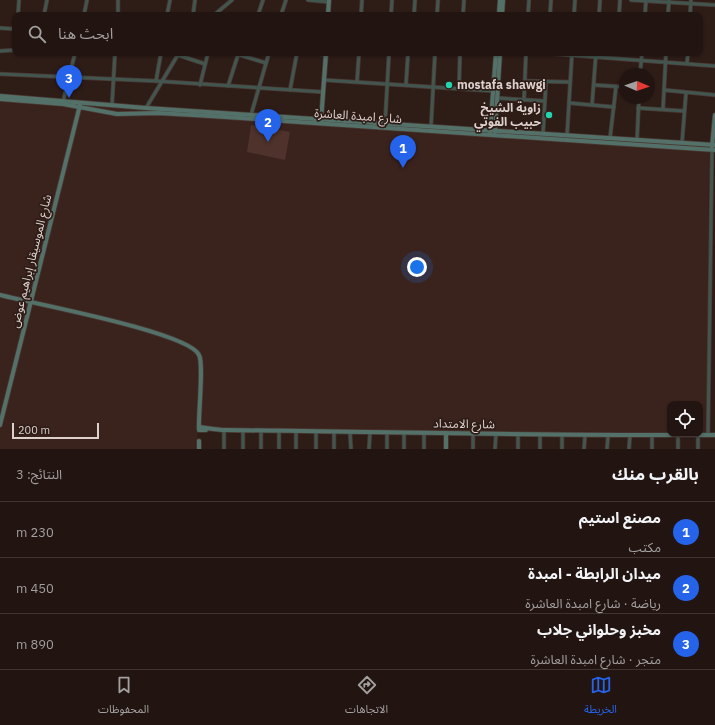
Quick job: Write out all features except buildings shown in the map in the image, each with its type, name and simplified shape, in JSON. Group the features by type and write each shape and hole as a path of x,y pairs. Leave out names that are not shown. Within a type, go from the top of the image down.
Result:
{"main road":[{"path":"499,12 500,0"},
{"path":"502,12 503,0"},
{"path":"328,12 329,1"},
{"path":"321,121 326,56"},
{"path":"493,132 493,90 496,56"},
{"path":"493,132 500,56"},
{"name":"شارع امبدة العاشرة","path":"0,96 80,104 714,147"},
{"name":"شارع امبدة العاشرة","path":"0,99 63,102"},
{"name":"شارع امبدة العاشرة","path":"80,104 117,114 158,113 385,124 682,143 714,147"},
{"name":"شارع الموسيقار إبراهيم عوض","path":"0,425 80,104"},
{"path":"714,147 715,115"},
{"path":"0,295 31,303"},
{"name":"شارع الامتداد","path":"31,303 86,314 152,332 194,348 200,358 199,429 316,432 667,436"},
{"path":"446,433 446,449"},
{"name":"شارع الامتداد","path":"703,436 715,435"},
{"path":"198,449 199,440"}],"street":[{"path":"18,12 19,0"},
{"path":"45,12 47,0"},
{"path":"85,12 87,0"},
{"path":"118,0 118,12"},
{"path":"168,12 170,0"},
{"path":"193,12 195,0"},
{"path":"218,12 232,0"},
{"path":"259,12 263,0"},
{"path":"282,12 286,0"},
{"path":"308,0 329,1"},
{"path":"361,12 362,0"},
{"path":"391,12 392,0"},
{"path":"414,12 415,0"},
{"path":"437,12 438,0"},
{"path":"463,12 464,0"},
{"path":"528,12 529,0"},
{"path":"550,12 551,0"},
{"path":"574,12 575,0"},
{"path":"599,12 600,0"},
{"path":"619,12 620,0"},
{"path":"631,0 691,2 715,5"},
{"path":"645,12 646,0"},
{"path":"668,12 669,1"},
{"path":"690,12 691,2"},
{"path":"0,28 12,29"},
{"path":"0,51 12,50"},
{"path":"63,102 74,56"},
{"path":"112,105 115,56"},
{"path":"156,81 160,56"},
{"path":"146,108 177,56"},
{"path":"183,56 205,64"},
{"path":"200,85 207,56"},
{"path":"228,86 238,56"},
{"path":"242,56 266,63"},
{"path":"251,115 268,56"},
{"path":"290,90 296,56"},
{"path":"357,82 359,56"},
{"path":"385,124 389,56"},
{"path":"406,85 408,56"},
{"path":"431,127 435,56"},
{"path":"459,88 460,56"},
{"path":"524,100 526,56"},
{"path":"567,136 572,56"},
{"path":"584,56 715,66"},
{"path":"640,68 642,56"},
{"path":"662,109 666,56"},
{"path":"687,63 688,56"},
{"path":"592,105 596,58"},
{"path":"0,74 162,81 200,85 323,92"},
{"path":"324,80 493,90"},
{"path":"525,81 570,82"},
{"path":"544,134 544,101 546,82"},
{"path":"594,85 616,87 610,138"},
{"path":"664,90 715,95"},
{"path":"682,143 686,93"},
{"path":"497,98 544,101"},
{"path":"569,103 614,107"},
{"path":"637,140 638,104"},
{"path":"638,108 684,111"},
{"path":"708,435 710,260 714,147"},
{"path":"711,216 715,217"},
{"path":"710,260 715,260"},
{"path":"710,310 715,310"},
{"path":"709,360 715,360"},
{"path":"224,430 224,449"},
{"path":"243,430 243,449"},
{"path":"261,449 262,430"},
{"path":"279,430 279,449"},
{"path":"296,431 296,449"},
{"path":"316,432 316,449"},
{"path":"334,432 334,449"},
{"path":"350,432 351,449"},
{"path":"369,449 370,432"},
{"path":"387,432 387,449"},
{"path":"404,433 404,449"},
{"path":"424,433 424,449"},
{"path":"473,434 473,449"},
{"path":"495,449 496,434"},
{"path":"518,434 518,449"},
{"path":"540,435 540,449"},
{"path":"562,435 562,449"},
{"path":"629,449 630,435"},
{"path":"584,449 585,436"},
{"path":"607,449 608,436"},
{"path":"652,436 652,449"},
{"path":"678,437 678,449"},
{"path":"698,437 698,449"}],"shaded area":[{"path":"0,100 709,145 708,432 703,432 703,401 667,401 667,432 198,431 197,449 0,449"},
{"path":"251,125 290,132 285,160 247,152"}],"place":[{"name":"mostafa shawgi","path":"449,85"},
{"name":"مخبز وحلواني جلاب","path":"69,98"},
{"name":"زاوية الشيخ حبيب الفوتي","path":"549,115"},
{"name":"ميدان الرابطة - امبدة","path":"268,142"},
{"name":"مصنع استيم","path":"403,168"}]}
